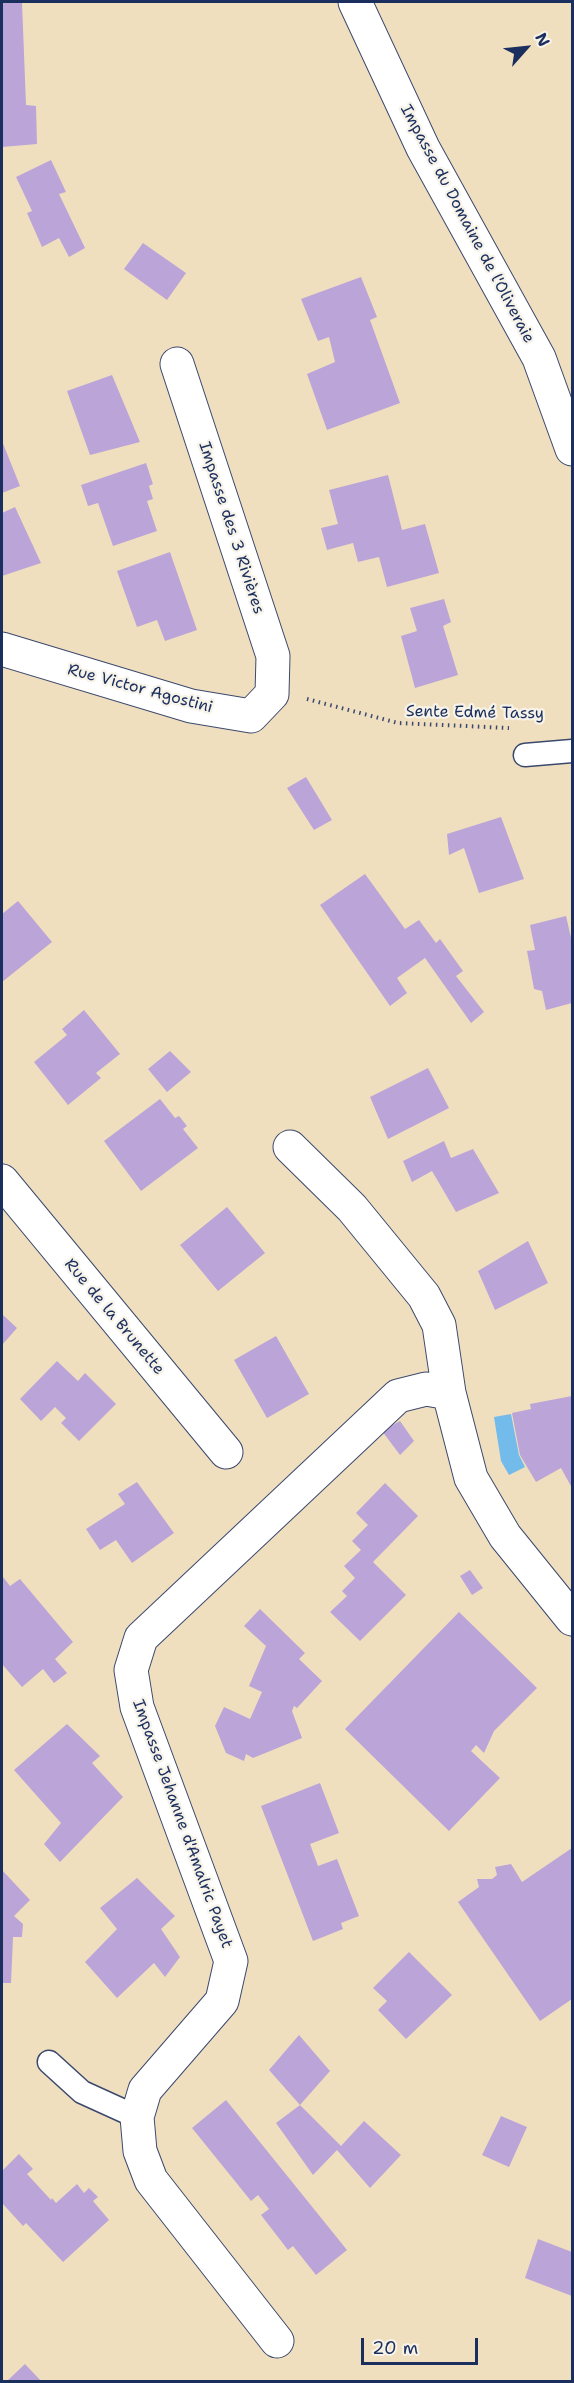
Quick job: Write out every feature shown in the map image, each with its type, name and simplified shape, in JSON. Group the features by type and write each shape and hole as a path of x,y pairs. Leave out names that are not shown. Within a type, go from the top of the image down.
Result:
{"street":[{"name":"Impasse du Domaine de l'Oliveraie","path":"355,2 378,56 423,148 539,358 573,449"},
{"name":"Impasse des 3 Rivières","path":"177,364 273,656 272,694"},
{"name":"Rue Victor Agostini","path":"2,649 191,706 251,716 272,694"},
{"path":"290,1147 352,1208 424,1296 439,1325 449,1394 471,1478 505,1536 573,1618"},
{"name":"Rue de la Brunette","path":"2,1181 226,1452"},
{"name":"Impasse Jehanne d'Amalric Payet","path":"277,2341 150,2180 140,2151 137,2117 145,2090 222,2001 231,1961 137,1707 131,1670 141,1638 398,1396 426,1389 449,1394"}],"lane":[{"path":"525,755 573,751"},
{"path":"49,2062 82,2092 137,2117"}],"path":[{"name":"Sente Edmé Tassy","path":"272,694 311,699 398,723 519,728"}],"water":[{"path":"511,1414 519,1455 525,1467 509,1475 501,1461 494,1417"}],"building":[{"path":"2,2 22,2 26,105 36,106 37,144 2,147"},
{"path":"51,160 66,192 59,194 85,248 69,257 59,238 42,247 27,213 32,211 16,177"},
{"path":"143,243 186,273 167,300 124,269"},
{"path":"361,277 377,317 370,320 400,403 327,430 307,374 335,362 329,337 318,341 301,299"},
{"path":"112,375 140,442 90,455 67,391"},
{"path":"2,441 20,486 2,493"},
{"path":"146,463 153,484 149,486 153,499 147,501 157,531 113,546 98,503 88,506 81,485"},
{"path":"388,475 402,530 425,524 439,573 387,587 379,557 358,562 353,543 327,550 321,528 338,524 329,490"},
{"path":"15,507 41,563 2,576 2,513"},
{"path":"170,552 197,630 165,641 157,620 137,627 117,571"},
{"path":"444,599 451,622 443,626 458,675 415,688 401,636 417,631 410,608"},
{"path":"306,777 332,820 314,830 287,788"},
{"path":"501,817 524,879 479,893 464,848 449,855 447,834"},
{"path":"365,874 405,929 419,920 436,943 440,939 463,971 456,976 484,1012 471,1023 425,958 397,978 407,993 390,1006 320,905"},
{"path":"18,901 52,942 2,982 2,914"},
{"path":"566,916 572,942 572,1003 546,1010 542,991 534,989 527,951 535,950 530,925"},
{"path":"84,1010 120,1054 96,1073 101,1078 68,1105 34,1062 67,1035 62,1029"},
{"path":"170,1051 191,1072 167,1092 148,1069"},
{"path":"428,1068 449,1108 388,1139 370,1097"},
{"path":"160,1099 175,1118 179,1116 187,1126 183,1129 198,1148 141,1191 104,1141"},
{"path":"444,1141 451,1158 473,1149 499,1193 456,1212 432,1171 412,1182 403,1161"},
{"path":"227,1207 265,1253 218,1291 180,1245"},
{"path":"528,1241 548,1283 495,1310 478,1271"},
{"path":"2,1314 17,1328 2,1345"},
{"path":"276,1336 309,1394 267,1418 234,1360"},
{"path":"57,1361 78,1381 85,1373 116,1404 79,1441 61,1423 66,1418 55,1407 41,1421 20,1399"},
{"path":"572,1396 572,1488 561,1468 536,1482 520,1455 512,1413 531,1409 530,1404"},
{"path":"400,1421 414,1441 400,1455 382,1431"},
{"path":"137,1482 174,1533 132,1563 116,1540 100,1550 86,1529 125,1504 118,1494"},
{"path":"385,1483 418,1516 373,1562 406,1595 360,1641 330,1612 347,1596 342,1591 355,1578 344,1566 361,1550 352,1541 368,1525 356,1513"},
{"path":"470,1570 483,1588 472,1595 460,1576"},
{"path":"3,1577 10,1586 20,1579 73,1642 55,1659 67,1673 54,1683 43,1669 22,1687 2,1664"},
{"path":"260,1609 305,1653 299,1659 322,1681 297,1708 294,1706 292,1711 302,1738 253,1758 246,1754 244,1761 226,1753 215,1726 224,1707 250,1719 262,1692 249,1686 266,1646 244,1626"},
{"path":"459,1612 537,1688 494,1731 484,1753 476,1745 471,1751 500,1778 449,1831 345,1729"},
{"path":"67,1724 100,1756 92,1763 123,1797 60,1862 44,1844 61,1823 14,1770"},
{"path":"320,1783 339,1833 310,1844 318,1866 337,1859 359,1916 341,1923 343,1929 313,1941 261,1806"},
{"path":"572,1848 572,1999 540,2021 458,1902 479,1887 477,1879 492,1879 497,1875 495,1867 511,1864 522,1882"},
{"path":"2,1870 30,1900 14,1916 23,1924 22,1937 13,1937 11,1983 2,1983"},
{"path":"137,1878 175,1916 161,1929 180,1957 165,1977 154,1963 117,1998 85,1962 117,1929 100,1908"},
{"path":"409,1952 452,1995 406,2039 378,2010 387,2001 373,1988"},
{"path":"299,2035 330,2071 300,2105 269,2070"},
{"path":"226,2100 347,2250 316,2275 293,2246 288,2250 261,2215 269,2209 258,2195 251,2201 192,2128"},
{"path":"300,2105 341,2146 364,2121 401,2155 370,2188 337,2150 313,2175 276,2123"},
{"path":"501,2116 527,2127 509,2167 482,2155"},
{"path":"19,2154 33,2169 27,2174 51,2200 52,2198 56,2203 77,2184 84,2193 89,2188 98,2197 93,2201 109,2220 63,2262 26,2223 23,2226 2,2203 2,2171"},
{"path":"538,2239 572,2252 572,2296 525,2278"},
{"path":"25,2364 42,2382 6,2382"}]}
